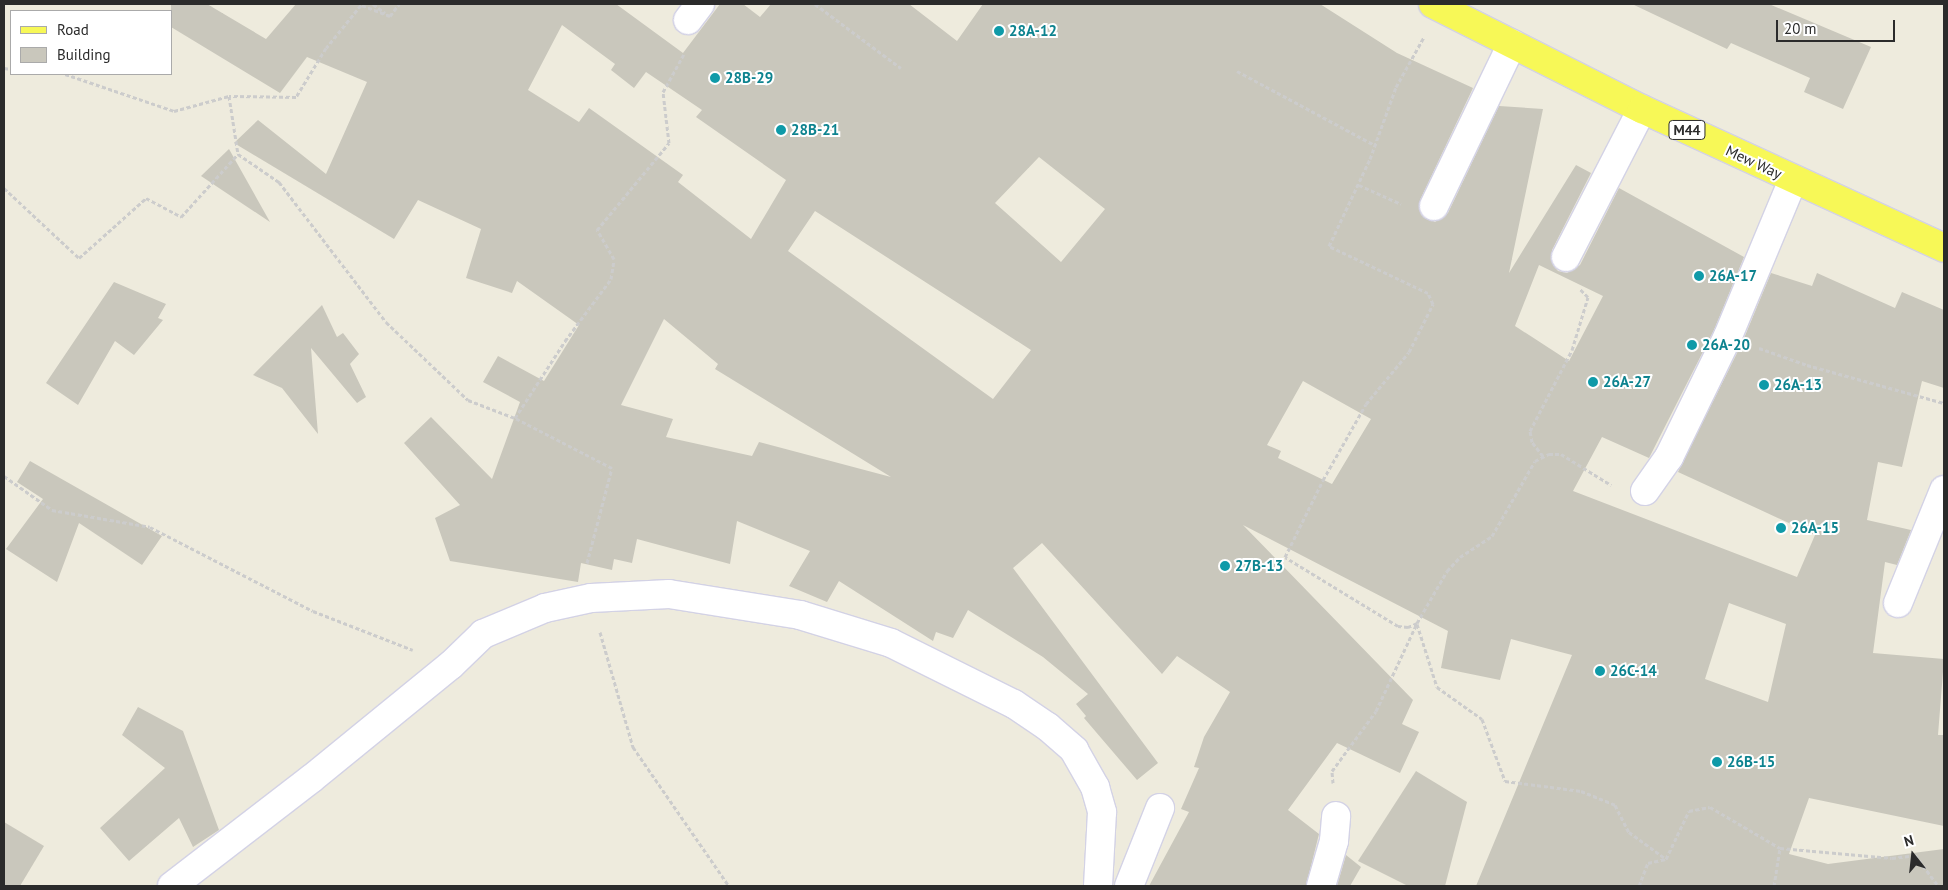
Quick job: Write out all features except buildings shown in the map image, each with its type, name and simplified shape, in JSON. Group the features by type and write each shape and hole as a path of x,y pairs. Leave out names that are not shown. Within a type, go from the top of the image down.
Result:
{"main road":[{"name":"Mew Way","path":"1433,4 1642,109 1944,248"}],"street":[{"path":"1434,206 1512,44"},
{"path":"1566,257 1642,109"},
{"path":"1645,491 1669,457 1728,336 1793,180"},
{"path":"1898,603 1944,490"},
{"path":"172,886 451,665 491,630 545,608 591,598 669,594 800,615 891,643 1014,704 1048,726 1074,750 1088,772 1102,812 1098,886"},
{"path":"1129,886 1160,808"},
{"path":"1321,886 1334,841 1336,816"}],"path":[{"path":"373,4 390,16"},
{"path":"390,16 399,4"},
{"path":"816,4 901,68"},
{"path":"68,75 174,111 229,96 296,97 326,48 362,5 390,16"},
{"path":"515,418 570,334 611,280 614,259 597,230 669,143 663,92 695,33 694,12"},
{"path":"1417,624 1408,627 1398,626 1285,557 1323,480 1366,404 1410,352 1433,304 1428,293 1329,246 1376,146 1396,87 1428,30"},
{"path":"1237,70 1376,146"},
{"path":"229,96 238,154 279,182 393,328 468,400 515,418 612,468 584,575 633,747 729,886"},
{"path":"4,188 79,258 146,198 181,217 238,154"},
{"path":"1359,185 1416,211 1427,211 1434,206"},
{"path":"1543,456 1532,442 1530,431 1572,350 1588,297 1580,288 1576,270 1566,257"},
{"path":"1728,336 1807,365 1944,402"},
{"path":"1336,816 1332,772 1376,710 1417,624 1453,563 1492,536 1533,465 1543,456 1561,454 1624,492 1645,491"},
{"path":"4,476 52,510 150,527 313,611 451,665"},
{"path":"1417,624 1437,687 1482,719 1505,781 1581,791 1615,805 1629,832 1666,859"},
{"path":"1639,886 1648,864 1666,859 1689,810 1710,807 1780,848 1892,858 1915,855 1938,886"},
{"path":"1774,886 1780,848"}],"place":[{"name":"28A-12","path":"999,31"},
{"name":"28B-29","path":"715,78"},
{"name":"28B-21","path":"781,130"},
{"name":"26A-17","path":"1699,276"},
{"name":"26A-20","path":"1692,345"},
{"name":"26A-27","path":"1593,382"},
{"name":"26A-13","path":"1764,385"},
{"name":"26A-15","path":"1781,528"},
{"name":"27B-13","path":"1225,566"},
{"name":"26C-14","path":"1600,671"},
{"name":"26B-15","path":"1717,762"}]}
